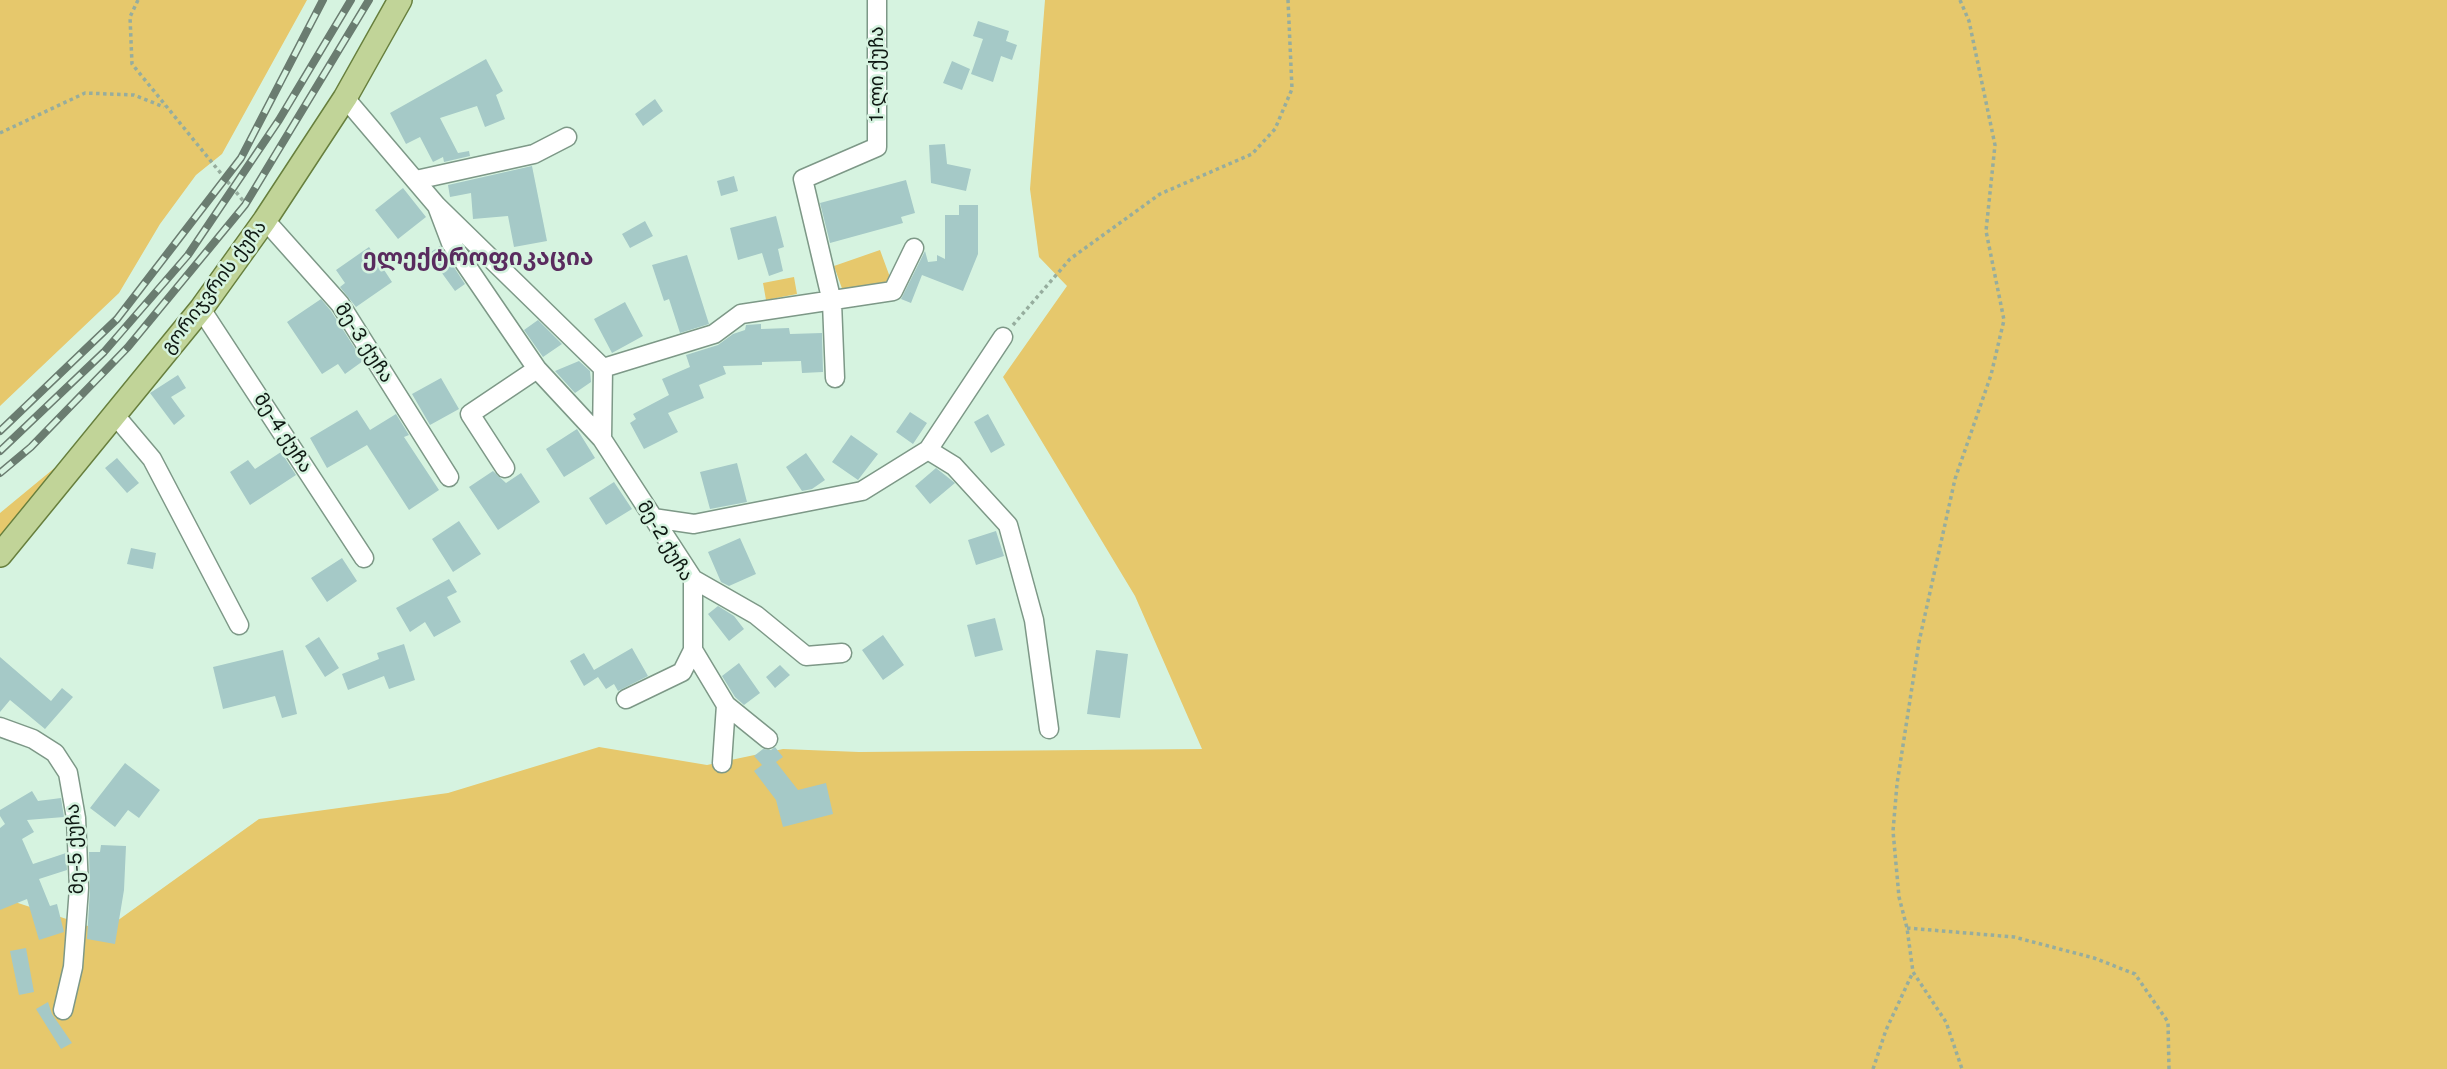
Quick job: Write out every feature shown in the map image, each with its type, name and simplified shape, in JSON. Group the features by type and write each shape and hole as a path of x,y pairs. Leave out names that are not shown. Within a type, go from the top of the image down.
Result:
{"main road":[{"name":"გორიჯვრის ქუჩა","path":"0,555 201,309 265,220 345,98 400,0"}],"street":[{"name":"1-ლი ქუჩა","path":"832,302 803,179 877,147 877,0"},
{"name":"მე-2 ქუჩა","path":"345,98 437,206 603,368"},
{"path":"416,180 534,154 567,137"},
{"name":"მე-2 ქუჩა","path":"437,206 451,243 537,369 602,439 693,579 693,650"},
{"name":"მე-3 ქუჩა","path":"265,220 340,304 449,477"},
{"path":"602,439 603,368 714,334 741,314 893,291 914,248"},
{"path":"832,302 835,378"},
{"name":"მე-4 ქუჩა","path":"201,309 364,558"},
{"path":"653,518 694,524 862,491 928,450 1003,337"},
{"path":"505,468 470,415 537,369"},
{"path":"114,414 152,459 239,625"},
{"path":"928,450 954,466 1008,525 1034,620 1049,729"},
{"path":"693,579 756,615 806,656 842,653"},
{"path":"626,699 682,672 693,650"},
{"path":"693,650 726,705 768,739"},
{"path":"722,763 726,705"},
{"name":"მე-5 ქუჩა","path":"0,727 33,739 55,753 68,773 76,818 79,888 73,967 63,1010"}],"path":[{"path":"138,0 130,17 132,64 245,205 265,220"},
{"path":"1003,337 1070,259 1160,194 1251,154 1275,129 1292,89 1288,0"},
{"path":"1960,0 1969,21 1995,145 1986,231 2004,320 1991,375 1955,479 1919,642 1897,784 1893,831 1899,897 1907,928 1913,972 1946,1022 1962,1069"},
{"path":"0,133 85,93 135,94 166,108"},
{"path":"1907,928 2014,937 2094,958 2135,974 2168,1022 2169,1069"},
{"path":"1873,1069 1886,1030 1913,972"}],"shaded area":[{"path":"0,0 307,0 222,154 196,175 160,224 119,293 0,406"},
{"path":"1045,0 2447,0 2447,1069 0,1069 0,890 18,903 103,931 259,819 448,793 599,747 707,765 783,749 859,752 1202,749 1135,596 1003,377 1067,286 1039,257 1030,189"},
{"path":"880,250 891,280 845,297 834,266"},
{"path":"794,277 797,294 766,300 763,283"},
{"path":"57,466 0,541 0,513"}],"building":[{"path":"978,21 1009,31 1006,41 1017,45 1012,60 1001,56 993,82 971,74 983,39 973,36"},
{"path":"486,59 503,91 496,95 505,119 485,127 477,106 440,118 458,153 469,151 470,156 444,162 443,157 433,162 420,137 406,144 390,113"},
{"path":"952,61 970,69 962,90 943,83"},
{"path":"655,99 663,111 643,126 635,114"},
{"path":"945,144 947,164 971,169 966,191 931,183 929,145"},
{"path":"532,166 547,241 514,247 508,216 473,219 471,193 450,197 448,185"},
{"path":"734,176 738,191 721,196 717,181"},
{"path":"906,180 915,213 901,217 903,223 830,243 820,203"},
{"path":"403,188 426,217 398,239 375,210"},
{"path":"959,205 978,205 978,254 963,291 922,275 911,303 901,299 925,251 928,262 937,261 937,255 945,259 945,215 959,215"},
{"path":"776,216 784,247 778,249 783,271 769,276 762,253 738,260 730,228"},
{"path":"645,221 653,236 630,248 622,234"},
{"path":"440,246 465,284 455,291 428,254"},
{"path":"369,247 392,282 356,307 340,287 345,283 336,270"},
{"path":"687,255 709,324 680,333 669,299 664,301 652,265"},
{"path":"321,299 363,361 345,374 338,364 322,374 287,322"},
{"path":"625,302 643,336 612,353 594,319"},
{"path":"538,320 562,344 543,357 524,330"},
{"path":"761,324 761,329 789,328 790,334 822,333 823,372 802,373 801,361 723,366 726,374 699,385 704,398 668,413 678,432 644,449 630,423 636,419 633,414 669,395 662,379 690,367 686,355 718,345 733,334 745,330 746,325"},
{"path":"579,361 590,371 591,382 575,393 555,371"},
{"path":"178,375 186,388 171,397 185,416 174,425 150,393"},
{"path":"441,378 459,409 430,425 412,394"},
{"path":"357,410 370,430 396,414 409,435 404,437 439,490 409,510 367,445 327,468 310,438"},
{"path":"910,412 927,423 913,444 896,432"},
{"path":"988,414 1005,445 991,453 974,422"},
{"path":"577,429 595,458 564,477 546,449"},
{"path":"851,435 878,454 858,480 832,462"},
{"path":"281,452 296,475 250,505 230,472 248,460 255,469"},
{"path":"806,453 825,480 812,489 802,491 786,467"},
{"path":"117,458 139,483 127,493 105,468"},
{"path":"737,463 747,502 710,509 700,472"},
{"path":"936,468 955,483 930,504 915,486"},
{"path":"493,471 506,483 521,473 540,502 498,530 469,487"},
{"path":"614,482 632,509 606,525 589,498"},
{"path":"459,521 481,554 453,572 432,539"},
{"path":"996,531 1004,556 976,565 968,540"},
{"path":"740,538 756,574 729,586 721,582 708,552"},
{"path":"131,548 156,553 153,569 127,564"},
{"path":"342,558 357,581 327,602 311,578"},
{"path":"449,579 457,592 447,597 461,622 434,637 425,622 410,632 396,608"},
{"path":"718,606 734,616 744,629 729,641 708,614"},
{"path":"995,618 1003,650 975,657 967,625"},
{"path":"883,635 904,665 883,680 862,650"},
{"path":"319,637 339,668 325,677 305,646"},
{"path":"404,644 415,680 389,689 384,676 348,690 342,674 379,659 377,653"},
{"path":"632,648 648,676 618,691 614,684 606,689 598,677 584,686 570,661 584,653 594,670"},
{"path":"283,650 297,714 282,718 275,696 223,709 213,667"},
{"path":"1096,650 1128,654 1120,718 1087,714"},
{"path":"0,657 51,701 62,688 73,697 45,729 10,700 0,712"},
{"path":"739,663 760,693 744,705 735,697 722,676"},
{"path":"780,665 790,675 775,688 766,677"},
{"path":"775,747 783,757 776,762 798,790 826,783 833,814 783,827 776,800 754,771 762,765 754,756 763,749 771,750"},
{"path":"125,763 160,790 139,818 128,810 115,827 90,808"},
{"path":"32,791 38,801 61,798 64,817 27,820 34,832 22,839 33,864 66,853 67,870 39,879 50,906 57,904 64,932 39,940 27,899 0,910 0,828 5,824 0,810"},
{"path":"101,845 126,846 124,890 115,944 87,939 89,852 100,852"},
{"path":"26,948 34,992 19,995 10,951"},
{"path":"48,1002 52,1014 72,1043 61,1049 36,1009"}],"railway":[{"path":"0,431 117,319 241,158 323,0"},
{"path":"0,451 104,352 188,255 279,120 351,0"},
{"path":"0,473 31,447 128,347 245,205 369,0"}],"district":[{"name":"ელექტროფიკაცია","path":"478,258"}]}
